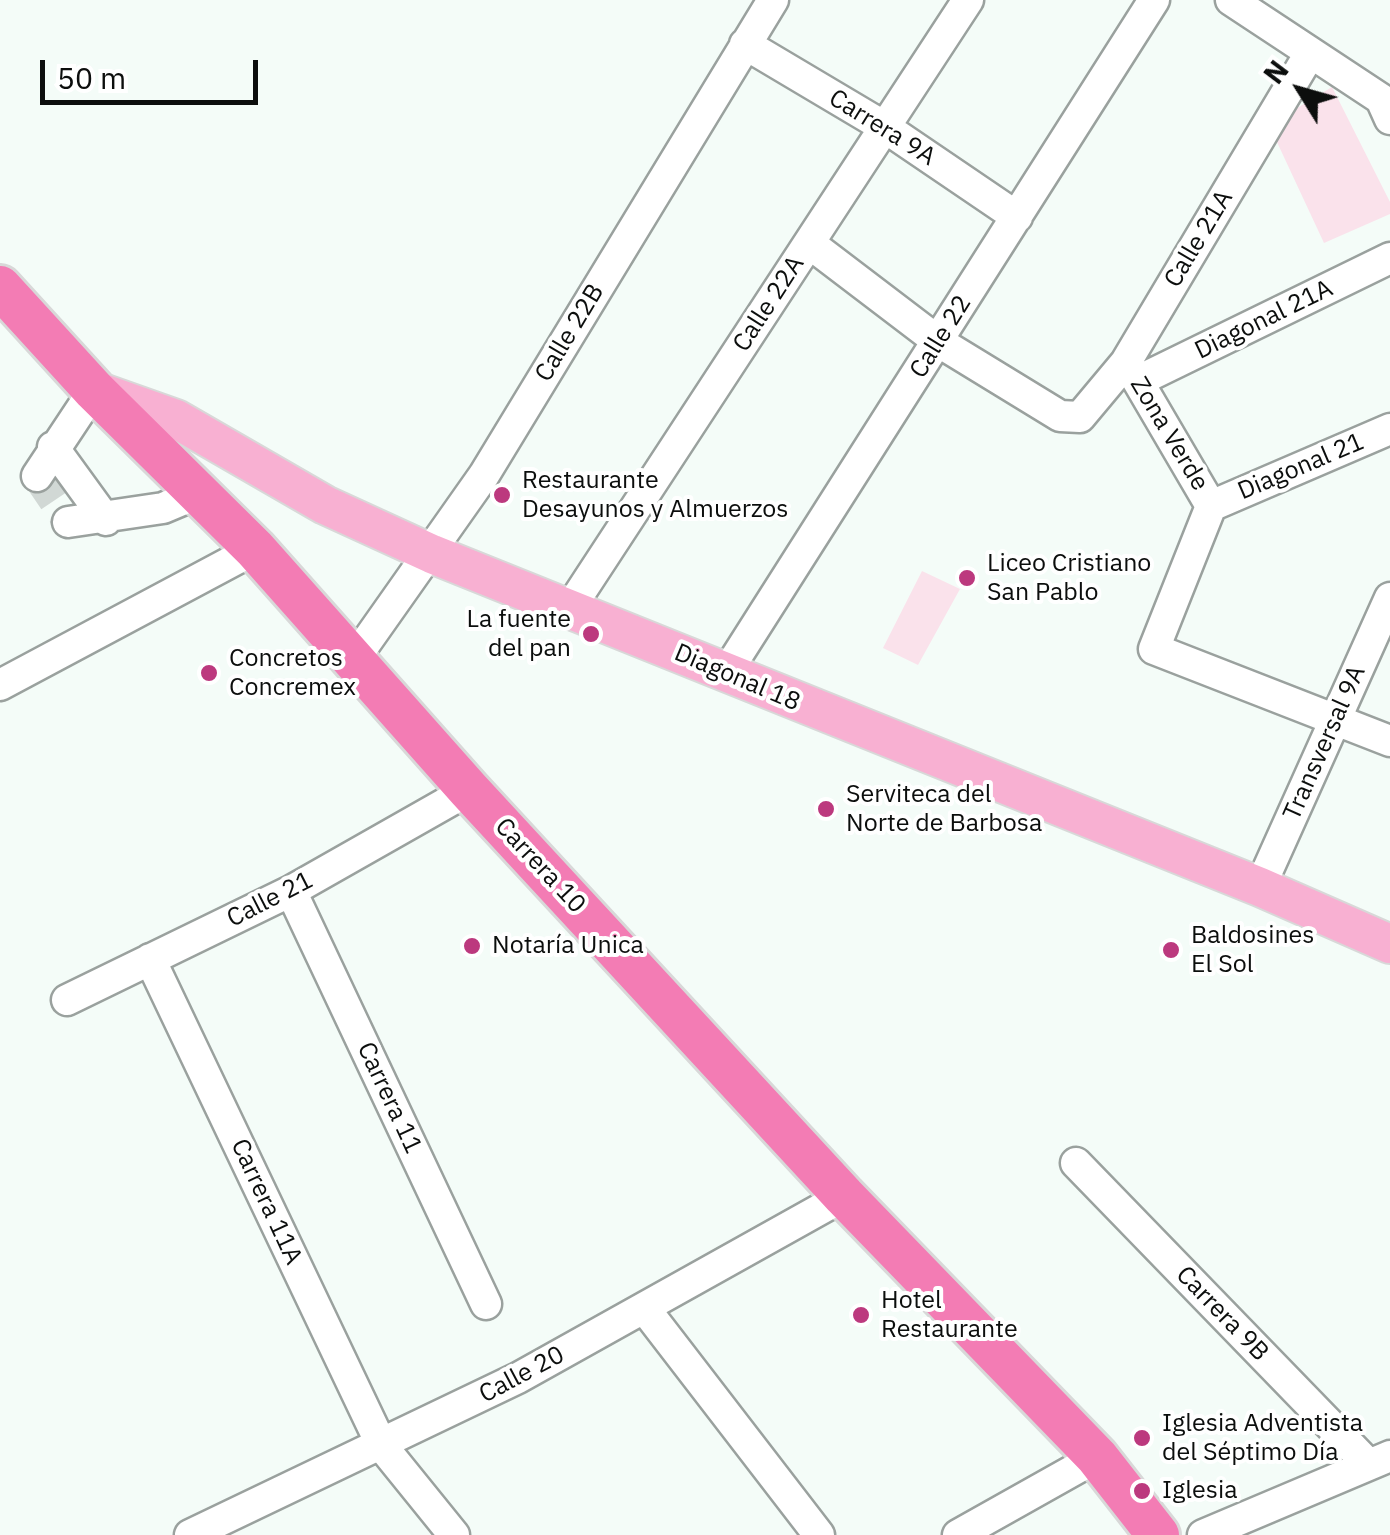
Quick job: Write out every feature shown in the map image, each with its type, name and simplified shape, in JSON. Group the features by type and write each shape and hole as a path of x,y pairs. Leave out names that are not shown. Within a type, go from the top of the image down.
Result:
{"highway":[{"name":"Carrera 10","path":"0,288 94,390 255,549 469,790 844,1196 1097,1457 1158,1535"}],"main road":[{"name":"Diagonal 18","path":"94,390 176,418 325,505 432,554 1260,887 1390,944"}],"street":[{"name":"Calle 22B","path":"355,658 432,554 773,0"},
{"name":"Calle 22A","path":"570,608 968,0"},
{"name":"Calle 22","path":"726,673 1154,0"},
{"path":"1231,0 1386,109"},
{"name":"Carrera 9A","path":"744,44 883,126 1017,217"},
{"name":"Calle 21A","path":"938,342 1060,416 1080,417 1132,372 1309,54"},
{"path":"809,243 938,342"},
{"name":"Diagonal 21A","path":"1132,372 1390,258"},
{"name":"Zona Verde","path":"1132,372 1211,506"},
{"path":"37,476 94,390"},
{"name":"Diagonal 21","path":"1211,506 1390,429"},
{"path":"53,447 106,520"},
{"path":"68,522 106,520 163,508 201,492"},
{"path":"1211,506 1154,650 1390,741"},
{"path":"0,685 255,549"},
{"name":"Transversal 9A","path":"1260,887 1390,598"},
{"name":"Calle 21","path":"66,1000 291,891 469,790"},
{"name":"Carrera 11","path":"291,891 486,1304"},
{"name":"Carrera 11A","path":"150,959 382,1446 454,1535"},
{"name":"Carrera 9B","path":"1076,1163 1379,1460"},
{"name":"Calle 20","path":"190,1535 382,1446 645,1308 844,1196"},
{"path":"645,1308 819,1535"},
{"path":"958,1535 1097,1457"},
{"path":"1203,1535 1379,1460"}],"shaded area":[{"path":"1332,87 1390,202 1390,214 1324,243 1269,125"},
{"path":"922,571 960,589 918,665 883,648"}],"tunnel":[{"path":"37,476 68,522"}],"place":[{"name":"Restaurante Desayunos y Almuerzos","path":"502,495"},
{"name":"Liceo Cristiano San Pablo","path":"967,578"},
{"name":"La fuente del pan","path":"591,634"},
{"name":"Concretos Concremex","path":"209,673"},
{"name":"Serviteca del Norte de Barbosa","path":"826,809"},
{"name":"Notaría Unica","path":"472,946"},
{"name":"Baldosines El Sol","path":"1171,950"},
{"name":"Hotel Restaurante","path":"861,1315"},
{"name":"Iglesia Adventista del Séptimo Día","path":"1142,1438"},
{"name":"Iglesia","path":"1142,1491"}]}
